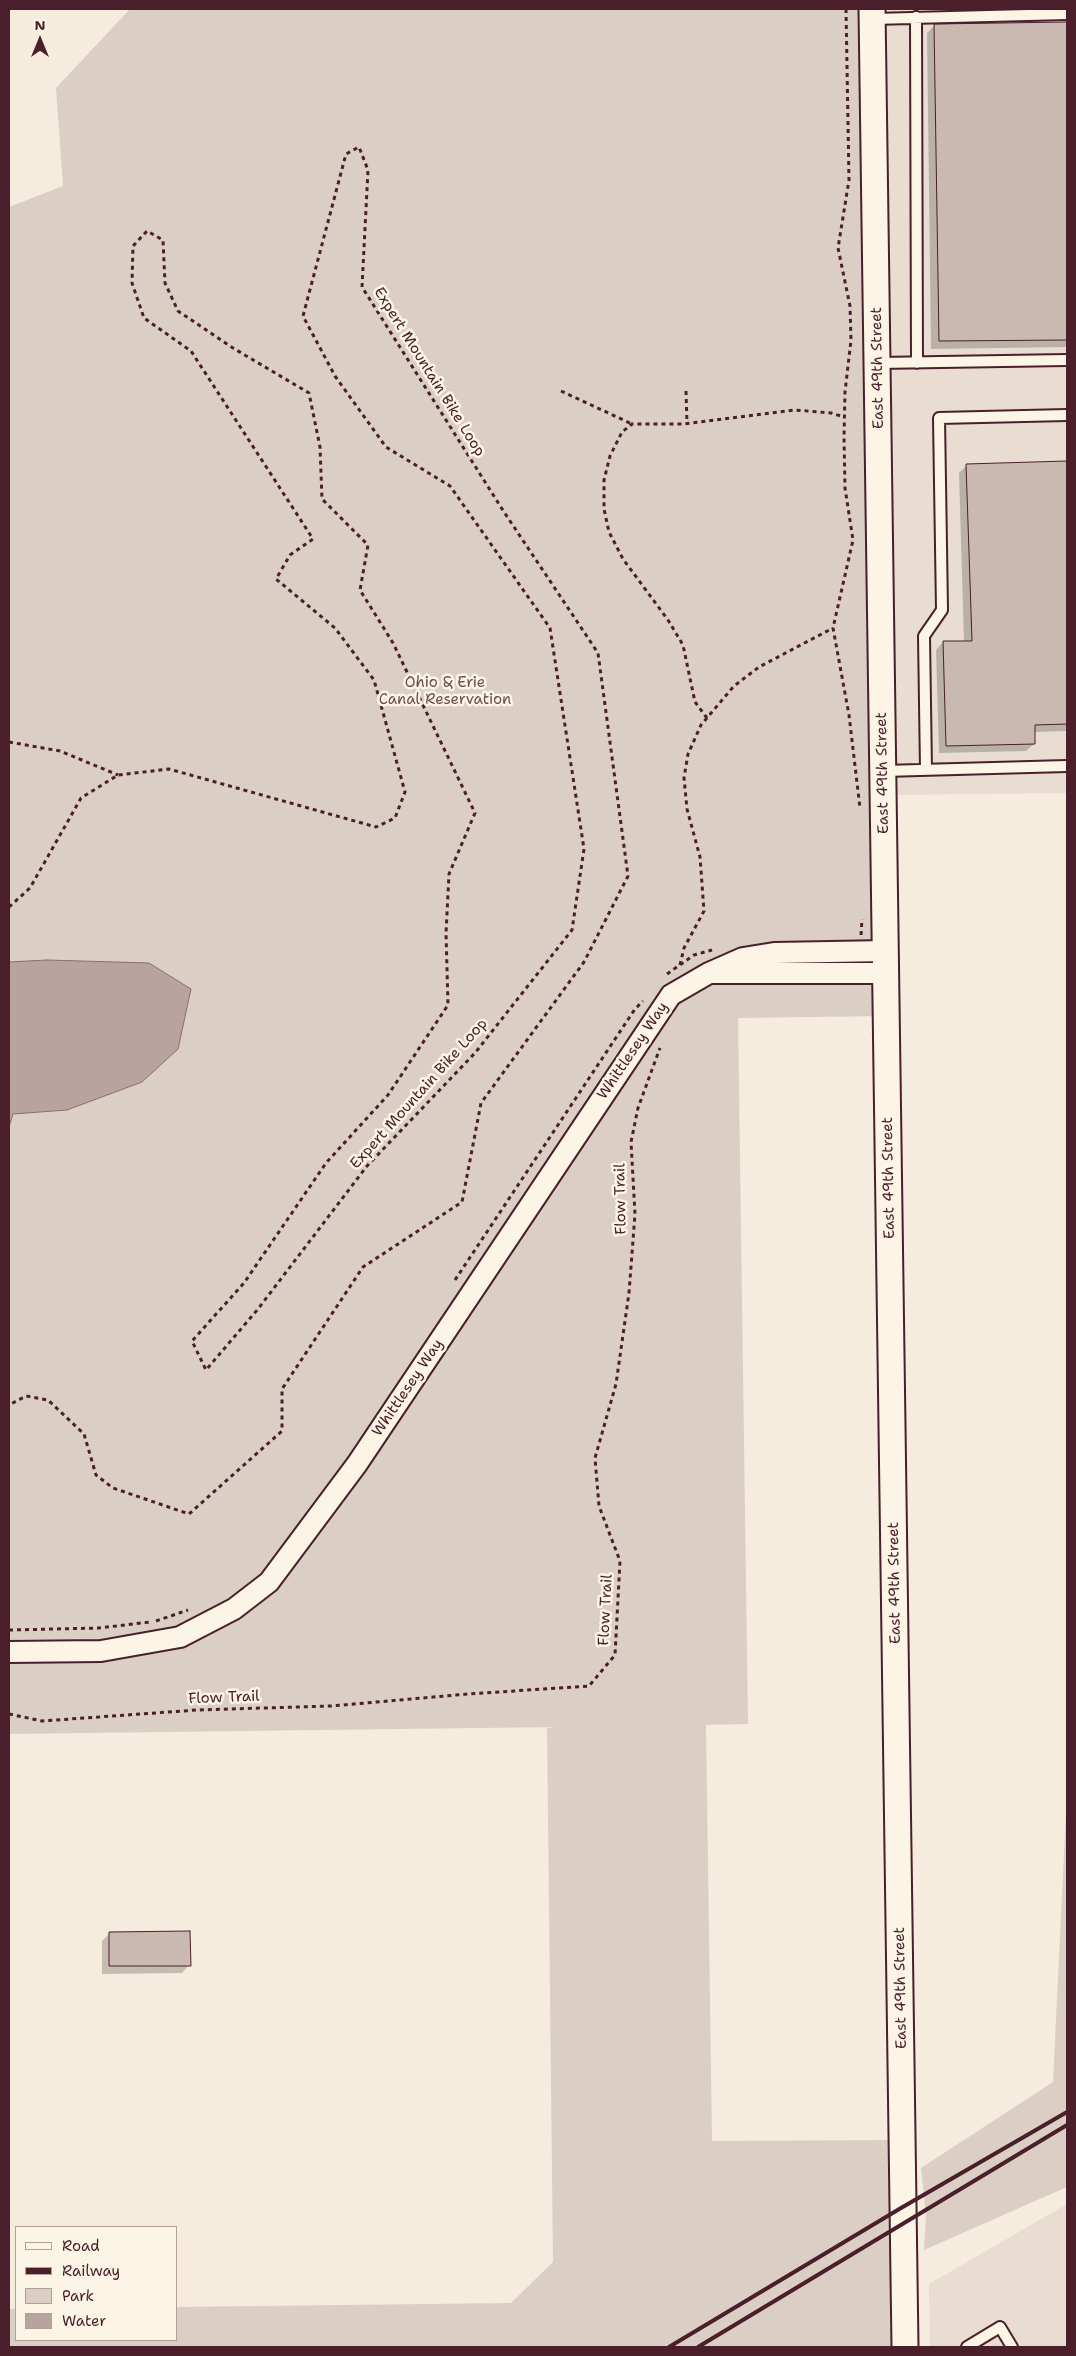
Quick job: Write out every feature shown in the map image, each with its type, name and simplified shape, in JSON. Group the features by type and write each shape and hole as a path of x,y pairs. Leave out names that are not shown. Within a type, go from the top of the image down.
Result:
{"street":[{"name":"East 49th Street","path":"872,14 905,2347"},
{"name":"Whittlesey Way","path":"9,1652 101,1652 180,1637 234,1609 270,1582 357,1464 671,994 709,973 743,958 774,952 886,962"}],"lane":[{"path":"872,14 916,17 1067,14"},
{"path":"916,17 917,363"},
{"path":"878,363 1067,360"},
{"path":"926,770 924,636 942,610 939,418 1067,415"},
{"path":"883,772 1067,766"},
{"path":"967,2347 1000,2327 1012,2347"}],"path":[{"path":"846,9 849,180 838,248 850,306 851,340 845,417 845,488 853,540 833,628 849,715 861,814"},
{"name":"Expert Mountain Bike Loop","path":"9,907 30,888 81,798 118,775 169,769 376,827 395,818 405,792 374,680 335,628 276,579 290,555 313,539 191,350 144,318 132,283 132,265 133,246 147,231 163,240 165,283 178,311 233,348 309,393 320,447 322,499 368,545 360,590 393,643 475,813 449,874 446,933 448,1004 388,1095 326,1163 244,1283 192,1342 206,1370 258,1309 367,1166 475,1053 572,930 584,849 550,628 450,486 386,446 335,376 303,316 346,154 359,147 368,170 362,287 504,512 598,653 628,876 584,962 481,1102 462,1202 363,1267 282,1389 282,1431 189,1514 113,1488 96,1475 84,1434 48,1400 26,1396 9,1405"},
{"path":"561,391 632,424 686,424 795,410 831,413 845,417"},
{"path":"686,391 686,424"},
{"path":"632,424 622,432 610,456 604,480 604,509 609,532 623,559 668,620 682,645 695,702 707,718"},
{"path":"680,966 684,948 704,911 700,858 687,809 684,778 688,754 701,725 734,686 759,667 833,628"},
{"path":"9,742 60,752 118,775"},
{"path":"861,939 863,910"},
{"path":"662,980 694,955 718,948"},
{"path":"450,1289 635,1010 649,995"},
{"name":"Flow Trail","path":"9,1714 42,1721 197,1710 331,1706 589,1686 615,1655 620,1561 599,1506 595,1458 616,1384 629,1293 635,1214 631,1142 638,1108 662,1043 654,1018"},
{"path":"9,1630 99,1628 156,1621 194,1609"}],"shaded area":[{"path":"872,9 1067,9 1067,793 884,795"},
{"path":"1067,2204 1067,2347 930,2347 929,2284"}],"green space":[{"name":"Ohio & Erie Canal Reservation","path":"130,9 872,9 887,1016 738,1018 748,1724 706,1725 712,2141 903,2140 905,2347 9,2347 9,2309 15,2309 15,2341 178,2341 178,2307 511,2303 553,2262 547,1728 556,1727 9,1734 9,207 63,186 56,88"},
{"path":"1067,1791 1067,2187 924,2250 926,2217 921,2168 1053,2082"}],"water":[{"path":"47,960 149,963 191,989 178,1049 142,1082 67,1110 13,1114 9,1127 9,962"}],"building":[{"path":"1067,22 1067,340 939,341 934,24"},
{"path":"1067,461 1067,724 1035,725 1035,744 946,746 943,641 972,641 966,464"},
{"path":"190,1931 191,1966 109,1966 109,1932"}],"railway":[{"path":"669,2347 901,2208 1067,2112"},
{"path":"698,2347 1067,2125"}]}
